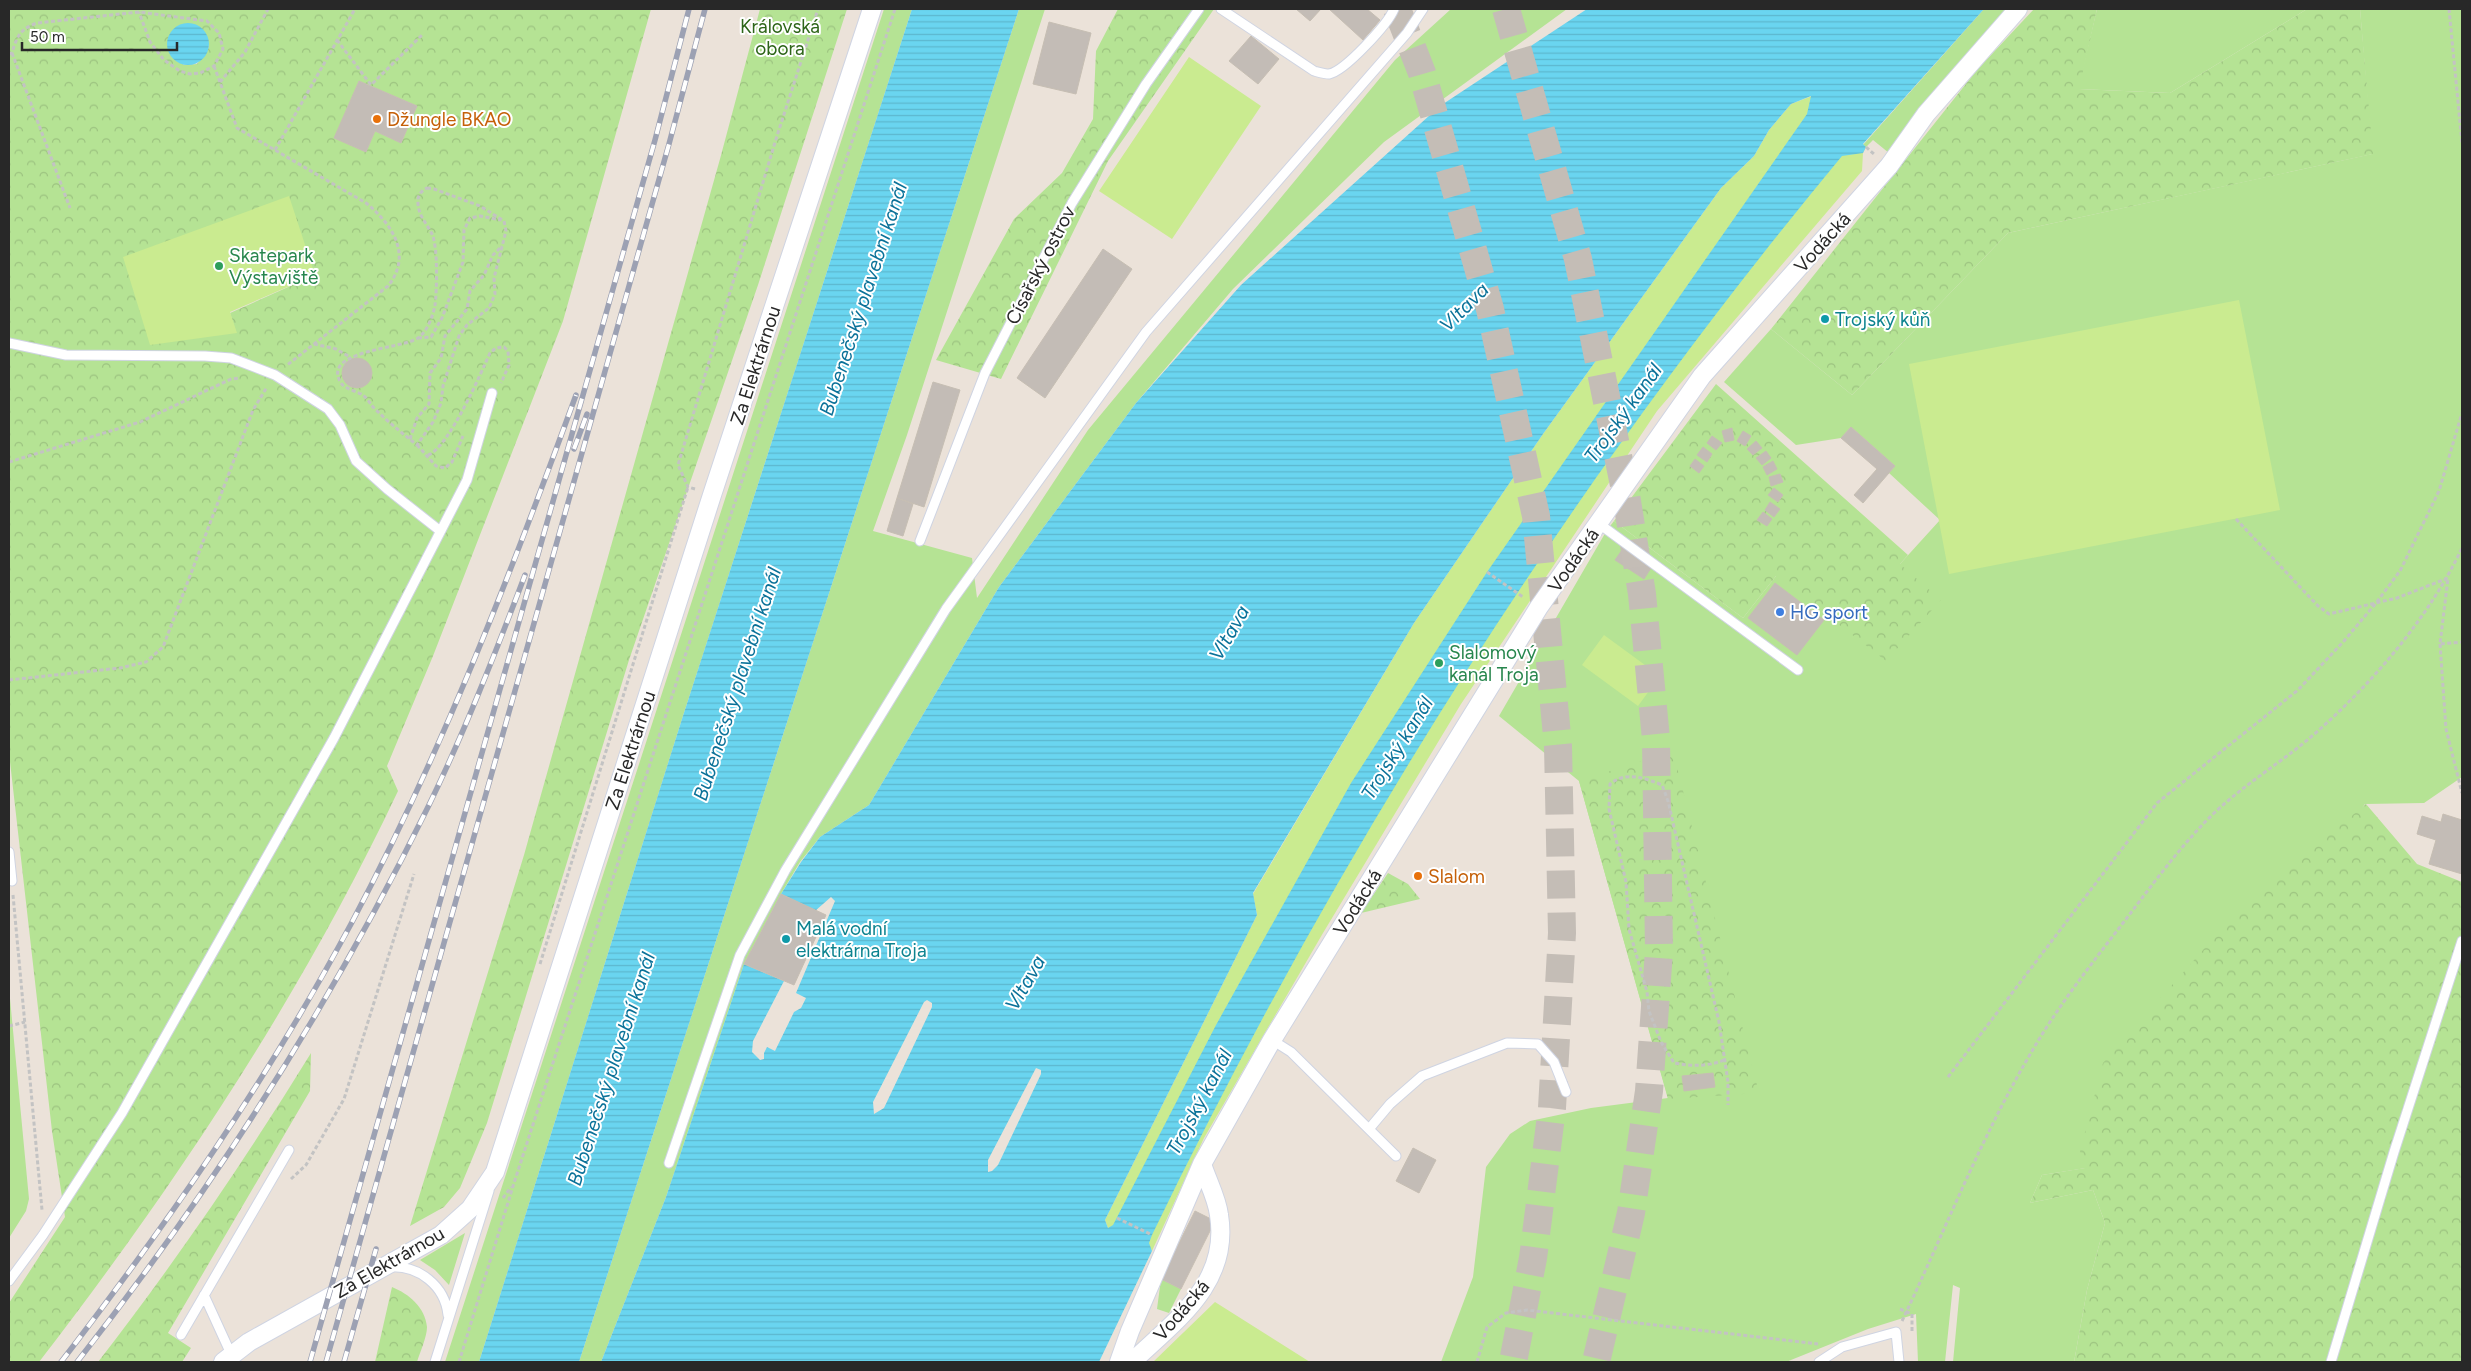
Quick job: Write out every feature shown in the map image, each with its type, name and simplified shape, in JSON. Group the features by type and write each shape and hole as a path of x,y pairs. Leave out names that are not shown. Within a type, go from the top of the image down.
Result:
{"street":[{"name":"Za Elektrárnou","path":"227,1358 381,1267 441,1235 470,1209 495,1172 712,495 872,9"},
{"name":"Vodácká","path":"1120,1362 1130,1331 1202,1164 1272,1040 1539,608 1702,376 1889,166 1926,114 2018,9"},
{"name":"Vodácká","path":"1132,1362 1182,1315 1208,1284 1221,1247 1219,1214 1202,1164"}],"lane":[{"name":"Císařský ostrov","path":"920,541 984,374 1072,203 1146,84 1199,9"},
{"path":"1222,9 1307,66 1328,74 1344,67 1358,55 1394,9"},
{"path":"669,1163 740,955 785,871 946,609 1146,332 1407,33 1423,9"},
{"path":"9,343 66,355 205,356 231,358 275,375 328,409 340,426 356,461 387,490 439,530"},
{"path":"9,1281 43,1235 122,1113 334,738 439,530 467,480 492,393"},
{"path":"1598,523 1798,670"},
{"path":"9,852 12,881"},
{"path":"2331,1362 2394,1152 2462,941"},
{"path":"1272,1040 1292,1052 1396,1156"},
{"path":"1368,1129 1390,1104 1422,1076 1508,1043 1538,1044 1554,1062 1566,1092"},
{"path":"182,1335 289,1150"},
{"path":"435,1362 495,1172"},
{"path":"381,1267 407,1269 428,1278 442,1294 447,1306 448,1320"},
{"path":"204,1296 227,1358"},
{"path":"1819,1362 1842,1347 1896,1332 1899,1362"}],"path":[{"path":"220,82 244,52 268,9"},
{"path":"275,150 355,9"},
{"path":"539,966 688,487 678,465 776,139 818,9"},
{"path":"459,1362 523,1154 895,9"},
{"path":"2449,9 2462,143"},
{"path":"70,208 10,53 24,27 139,12 207,21 219,33 223,48 214,66 200,73 190,74 180,71 164,60 150,42 139,12"},
{"path":"337,40 371,84 423,34"},
{"path":"9,680 120,668 146,662 163,647 253,410 275,375 388,286 396,276 399,251 394,234 382,216 366,203 237,128 214,66"},
{"path":"417,445 433,422 441,403 443,386 459,336 467,325 489,308 495,294 494,278 506,231 504,221 480,206 434,189 422,190 418,203 419,212 433,236 435,305 428,327 418,338"},
{"path":"464,433 452,462 445,468 436,466 428,455 364,396 345,387 340,382 338,374 340,365 350,357 418,338 431,337 442,318 463,262 464,230 470,218 480,216 504,221"},
{"path":"410,439 418,418 429,404 430,373 441,358 445,336 467,309 470,291 484,275 493,255 503,245"},
{"path":"314,344 336,349 350,357"},
{"path":"428,455 436,452 449,435 490,353 496,348 504,347 508,351 509,365 504,380 492,393"},
{"path":"9,462 140,422 231,379 275,375"},
{"path":"1948,1077 2157,803 2298,690 2344,641 2376,603 2400,571 2439,491 2462,413"},
{"path":"688,487 712,495"},
{"path":"2236,519 2318,606 2329,614 2397,598 2448,578"},
{"path":"1896,1332 1927,1270 1945,1224 2018,1076 2070,992 2140,901 2205,822 2244,785 2317,731 2356,694 2393,653 2448,578 2462,548"},
{"path":"1487,572 1518,593"},
{"path":"2448,578 2440,644 2446,729 2462,793"},
{"path":"2440,644 2462,642"},
{"path":"1724,1060 1712,1065 1689,1066 1674,1063 1661,1042 1649,1010 1647,992 1629,929 1626,882 1609,809 1610,784 1619,777 1648,779 1662,785 1665,792 1719,1022 1728,1082 1728,1105"},
{"path":"284,1185 306,1165 344,1099 414,874"},
{"path":"12,881 40,1172 43,1235"},
{"path":"9,1026 26,1022"},
{"path":"1117,1218 1148,1233"},
{"path":"1477,1362 1487,1328 1506,1313 1527,1310 1842,1347"}],"green space":[{"path":"9,9 651,9 563,321 433,656 387,766 398,791 320,942 234,1086 140,1226 39,1362 9,1362 9,1303 65,1217 52,1131 9,753","holes":["206,34 209,47 197,64 184,65 169,52 168,39","359,81 417,106 401,143 375,131 366,152 335,138","124,257 315,275 230,313 236,333","351,359 361,359 369,365 372,374 364,386 351,387 344,380 344,366"]},
{"name":"Královská obora","path":"760,9 847,9 758,285 629,660 487,1123 460,1188 444,1207 410,1226 524,855 720,159"},
{"path":"884,9 912,9 682,719 479,1362 445,1362"},
{"path":"1019,9 1045,9 907,435 873,531 972,558 977,598 1088,430 1395,60 1451,9 1567,9 1384,142 1233,289 1136,403 999,587 869,805 820,837 800,862 781,894 744,964 666,1197 601,1362 579,1362"},
{"path":"1118,9 1214,9 1108,161 1001,379 936,360 1014,219 1062,173 1093,119 1096,51"},
{"path":"1984,9 2013,9 1889,153 1873,140 1866,147 1863,145"},
{"path":"2034,9 2097,9 2079,89 2170,93 2307,9 2360,9 2373,154 2008,233 1852,395 1771,329 1977,70"},
{"path":"2097,9 2307,9 2170,93 2078,89"},
{"path":"2360,9 2462,9 2462,777 2424,803 2365,804 2086,1168 2042,1175 2030,1203 2093,1190 2105,1223 2087,1290 2074,1362 1953,1362 1960,1288 1953,1285 1945,1362 1918,1362 1916,1314 1868,1329 1786,1362 1441,1362 1473,1277 1486,1167 1510,1134 1530,1121 1591,1108 1668,1098 1579,781 1499,716 1607,530 1614,521 1743,618 1776,576 1900,564 1940,520 1889,473 1895,466 1851,427 1841,438 1796,445 1724,382 1771,329 1852,395 2008,233 2372,154"},
{"path":"1189,57 1261,106 1172,239 1099,191"},
{"name":"Slalomový kanál Troja","path":"1812,96 1866,147 1863,153 1862,171 1657,411 1461,704 1323,933 1204,1138 1152,1251 1148,1243 1108,1228 1105,1220 1257,915 1253,894 1414,623 1543,434 1721,188 1754,156 1769,130 1791,104"},
{"name":"Skatepark Výstaviště","path":"289,196 315,275 230,312 237,333 150,345 123,257"},
{"path":"2239,300 2280,510 1949,574 1909,364"},
{"path":"1716,384 1908,555 1900,564 1941,600 1886,661 1776,576 1743,618 1614,521"},
{"path":"1604,635 1660,676 1638,706 1582,665"},
{"path":"1673,751 1759,1093 1668,1099 1579,781"},
{"path":"2366,804 2417,864 2462,882 2462,1362 2074,1362 2087,1290 2105,1223 2093,1190 2030,1203 2042,1175 2085,1168 2080,1151 2103,1063 2241,907"},
{"path":"1388,873 1408,884 1420,899 1361,913"},
{"path":"9,988 29,1199 26,1211 9,1238"},
{"path":"311,1053 310,1091 168,1333 191,1348 182,1362 98,1362 209,1210"},
{"path":"465,1233 449,1285 435,1270 420,1260"},
{"path":"1161,1279 1181,1289 1169,1313 1157,1309"},
{"path":"392,1287 410,1297 420,1307 426,1320 426,1335 417,1362 375,1362"},
{"path":"1215,1302 1310,1362 1153,1362"}],"water":[{"name":"Bubenečský plavební kanál","path":"912,9 1019,9 579,1362 479,1362 682,719"},
{"path":"1587,9 1984,9 1863,144 1866,147 1863,153 1842,156 1742,281 1645,409 1553,540 1464,674 1380,811 1300,950 1224,1092 1152,1235 1149,1243 1152,1251 1099,1362 601,1362 666,1197 744,964 784,981 753,1041 752,1052 760,1060 764,1059 767,1047 775,1051 794,1012 801,1008 806,998 796,993 835,901 831,897 815,911 781,894 801,862 820,837 869,805 999,587 1136,403 1241,285 1440,106","holes":["1811,96 1807,114 1487,572 1351,783 1216,1025 1113,1225 1108,1228 1105,1220 1257,915 1253,893 1414,623 1543,434 1721,188 1754,156 1769,130 1791,104","927,1000 932,1003 932,1007 884,1108 874,1114 873,1102 924,1002","1036,1068 1041,1070 1041,1074 998,1165 988,1172 988,1160"]},
{"path":"184,23 192,23 203,29 209,44 203,59 192,65 184,65 173,59 167,48 167,40 173,29"}],"building":[{"path":"1296,9 1321,9 1310,21"},
{"path":"1329,9 1367,9 1380,20 1363,40"},
{"path":"1049,22 1091,33 1076,94 1033,84"},
{"path":"1251,36 1279,59 1258,84 1229,61"},
{"name":"Džungle BKAO","path":"359,81 417,106 401,143 375,131 366,152 334,138"},
{"path":"1103,249 1132,269 1045,398 1017,378"},
{"path":"357,358 363,359 371,367 371,379 363,387 357,388 351,387 343,379 342,373 343,367 351,359"},
{"path":"933,382 960,390 924,507 897,498"},
{"path":"1851,427 1895,466 1863,503 1854,495 1877,469 1841,438"},
{"path":"1732,428 1734,440 1725,442 1722,431"},
{"path":"1743,431 1751,436 1745,446 1737,441"},
{"path":"1712,436 1722,443 1716,450 1707,443"},
{"path":"1756,441 1762,448 1753,455 1747,449"},
{"path":"1703,447 1712,454 1707,462 1697,455"},
{"path":"1766,451 1771,458 1762,465 1756,458"},
{"path":"1695,459 1704,466 1699,473 1690,466"},
{"path":"1773,461 1777,469 1767,475 1763,467"},
{"path":"1780,474 1783,482 1771,486 1769,477"},
{"path":"1774,488 1783,495 1778,502 1768,495"},
{"path":"897,498 913,504 903,536 887,531"},
{"path":"1770,502 1780,509 1774,517 1765,510"},
{"path":"1763,512 1772,519 1767,526 1757,520"},
{"path":"1622,550 1651,568 1644,579 1615,560"},
{"path":"1775,583 1824,620 1797,655 1748,618"},
{"path":"2443,814 2462,820 2462,874 2429,864 2436,840 2417,834 2422,816 2441,822"},
{"name":"Malá vodní elektrárna Troja","path":"781,894 826,915 794,985 744,964"},
{"path":"1713,1073 1715,1087 1684,1091 1682,1076"},
{"path":"1413,1148 1436,1160 1419,1193 1396,1181"},
{"path":"1195,1211 1215,1221 1181,1289 1161,1279"}],"tunnel":[{"path":"1397,9 1422,73 1490,309 1536,516 1558,746 1562,933 1552,1108 1533,1258 1513,1362"},
{"path":"1506,9 1578,259 1626,495 1642,594 1656,739 1659,951 1649,1091 1631,1213 1596,1362"}],"railway":[{"path":"310,1362 655,140 689,9"},
{"path":"326,1362 669,144 705,9"},
{"path":"61,1362 140,1257 215,1149 286,1038 351,924 384,860 444,730 500,597 576,395"},
{"path":"574,449 587,414"},
{"path":"77,1362 127,1297 222,1162 267,1094 352,952 391,880 455,750 525,575"},
{"path":"344,1362 376,1249"}],"place":[{"name":"Džungle BKAO","path":"377,119"},
{"name":"Skatepark Výstaviště","path":"219,266"},
{"name":"Trojský kůň","path":"1825,319"},
{"name":"HG sport","path":"1780,612"},
{"name":"Slalomový kanál Troja","path":"1439,663"},
{"name":"Slalom","path":"1418,876"},
{"name":"Malá vodní elektrárna Troja","path":"786,939"}],"water label":[{"name":"Vltava","path":"1464,307"},
{"name":"Trojský kanál","path":"1623,413"},
{"name":"Vltava","path":"1229,633"},
{"name":"Trojský kanál","path":"1397,748"},
{"name":"Vltava","path":"1025,983"},
{"name":"Trojský kanál","path":"1199,1102"}]}
